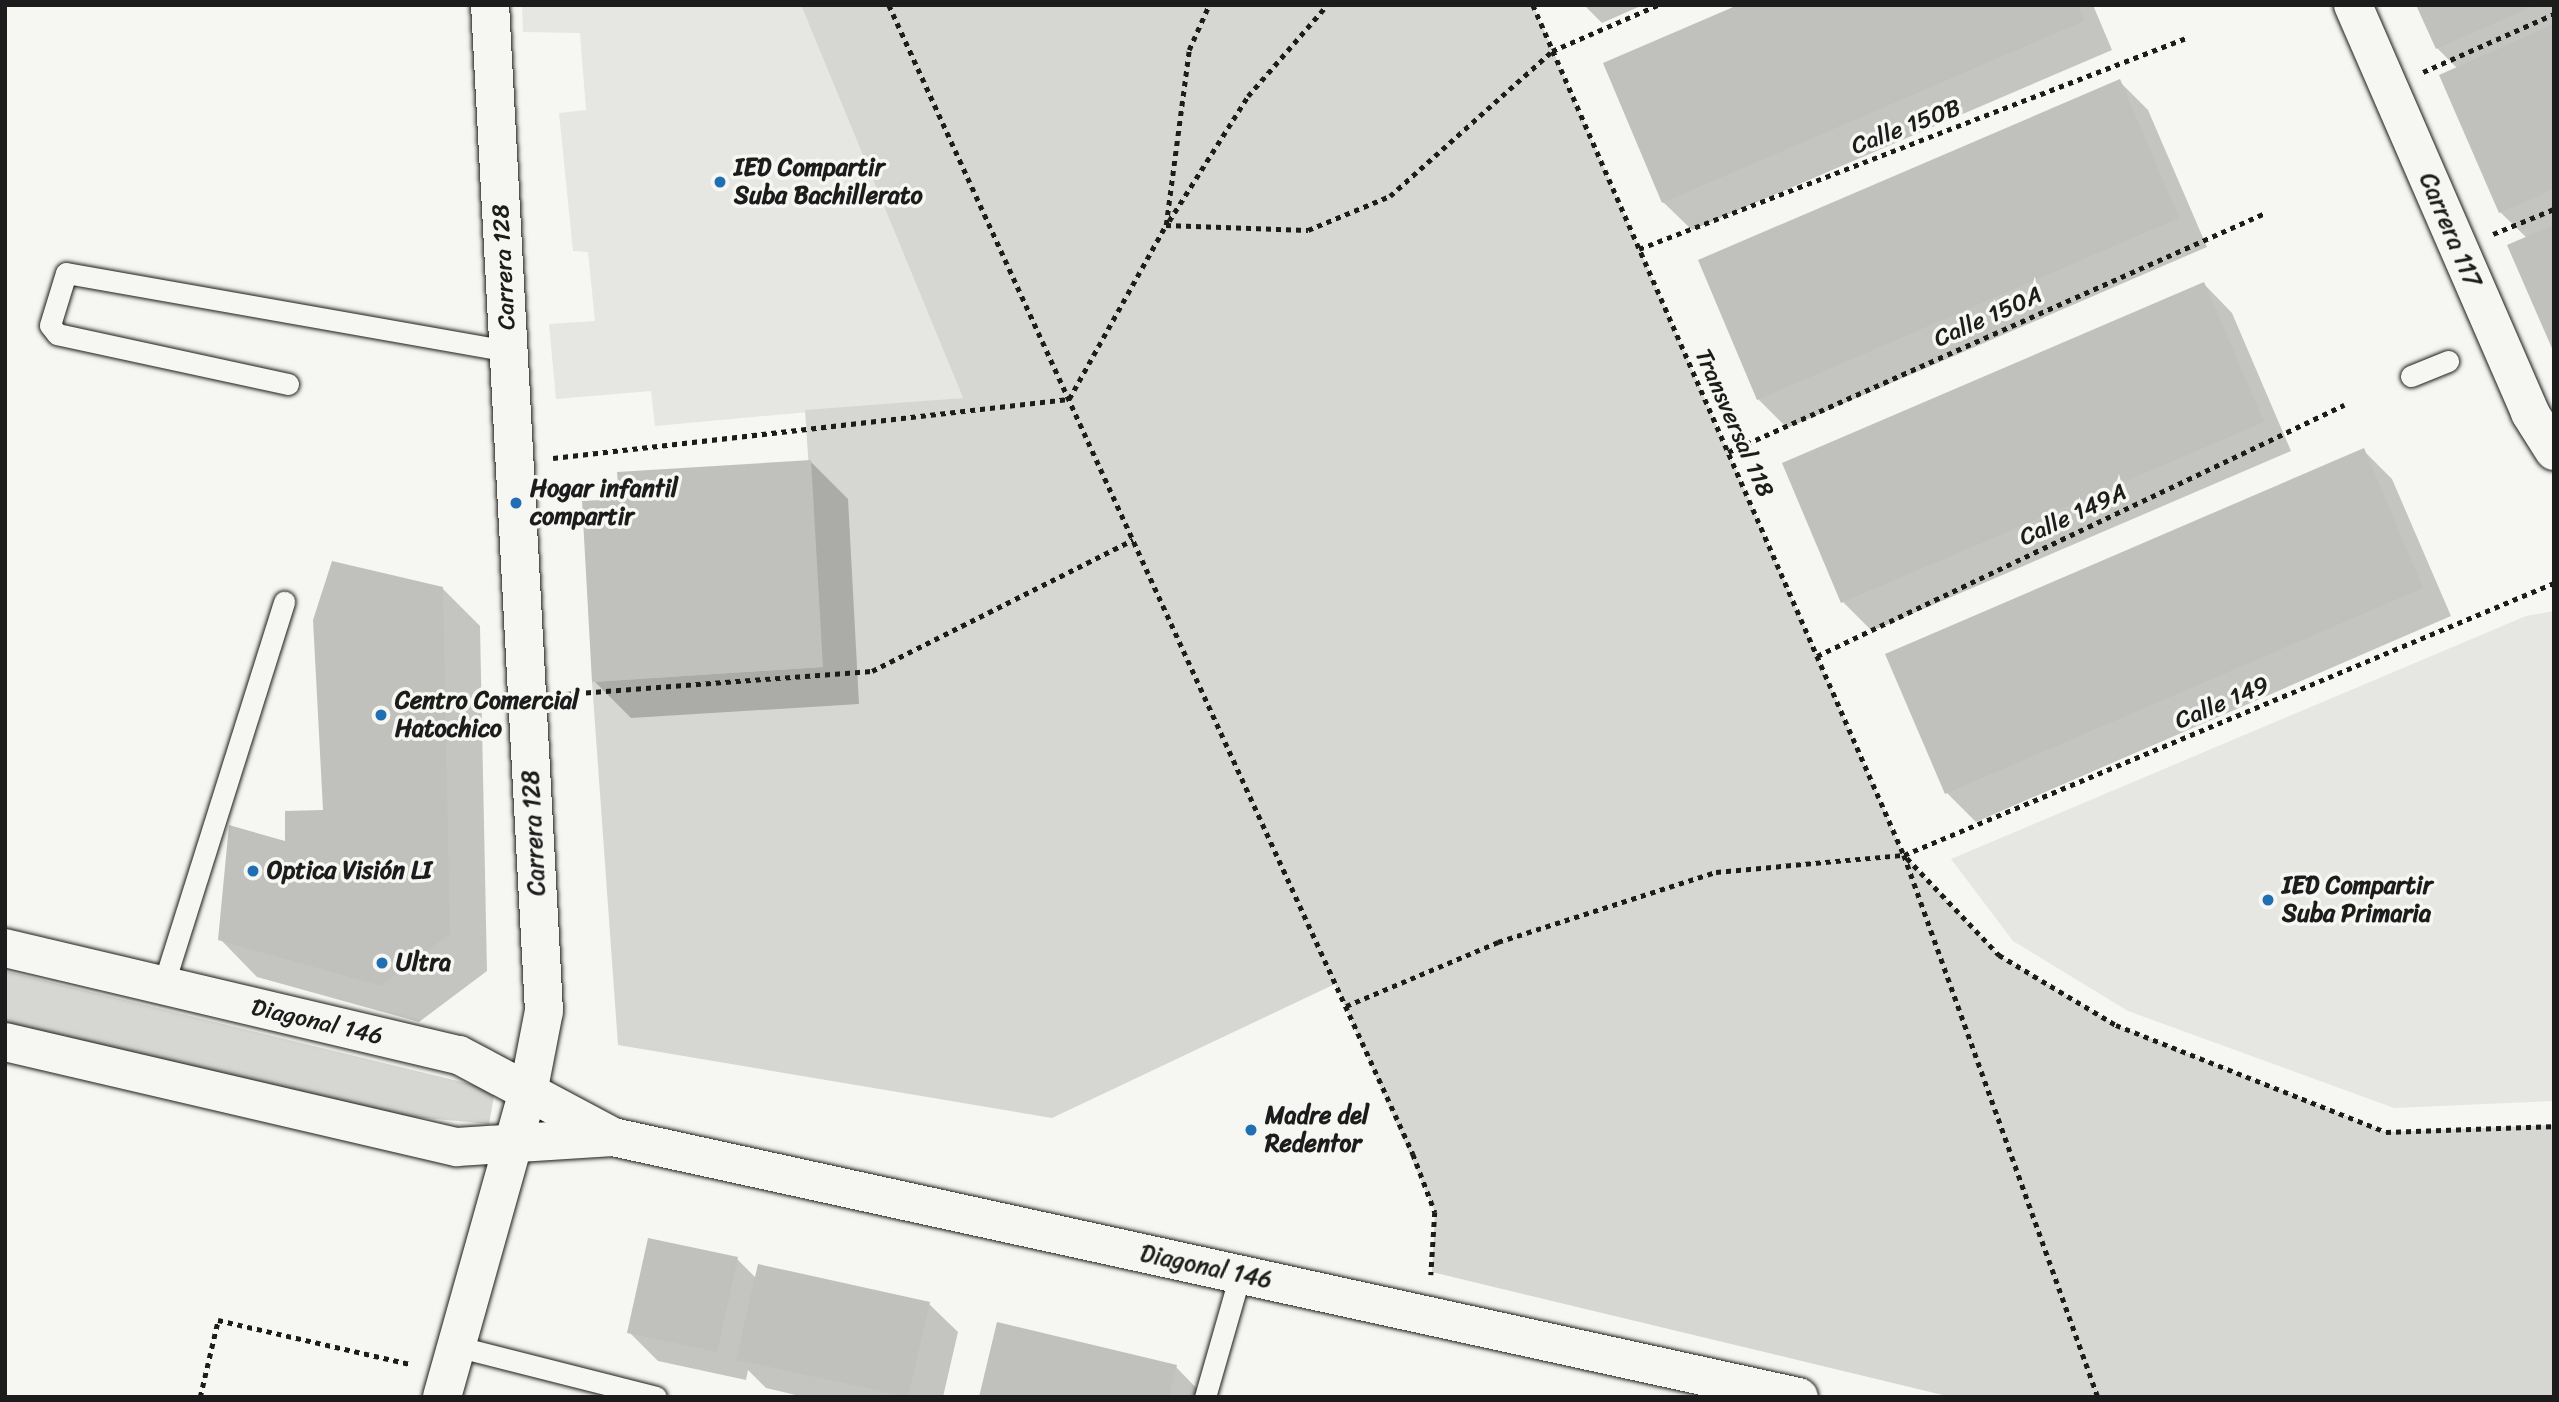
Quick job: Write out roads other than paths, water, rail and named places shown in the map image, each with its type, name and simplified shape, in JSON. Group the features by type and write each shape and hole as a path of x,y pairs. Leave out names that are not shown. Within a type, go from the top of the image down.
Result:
{"street":[{"name":"Carrera 128","path":"449,1372 529,1088 544,1011 490,5"},
{"name":"Carrera 117","path":"2353,5 2530,412 2554,451"},
{"name":"Diagonal 146","path":"5,948 459,1055 529,1088 613,1138"},
{"name":"Diagonal 146","path":"5,1042 419,1141 511,1145 613,1138 1799,1397"}],"lane":[{"path":"288,384 57,334 50,325 66,273 508,351"},
{"path":"2411,376 2448,361"},
{"path":"163,986 284,602"},
{"path":"1205,1397 1240,1275"},
{"path":"449,1372 656,1397"}],"place":[{"name":"IED Compartir Suba Bachillerato","path":"720,182"},
{"name":"Hogar infantil compartir","path":"516,503"},
{"name":"Centro Comercial Hatochico","path":"381,715"},
{"name":"Optica Visión LI","path":"253,871"},
{"name":"IED Compartir Suba Primaria","path":"2268,900"},
{"name":"Ultra","path":"382,963"},
{"name":"Madre del Redentor","path":"1251,1130"}]}
